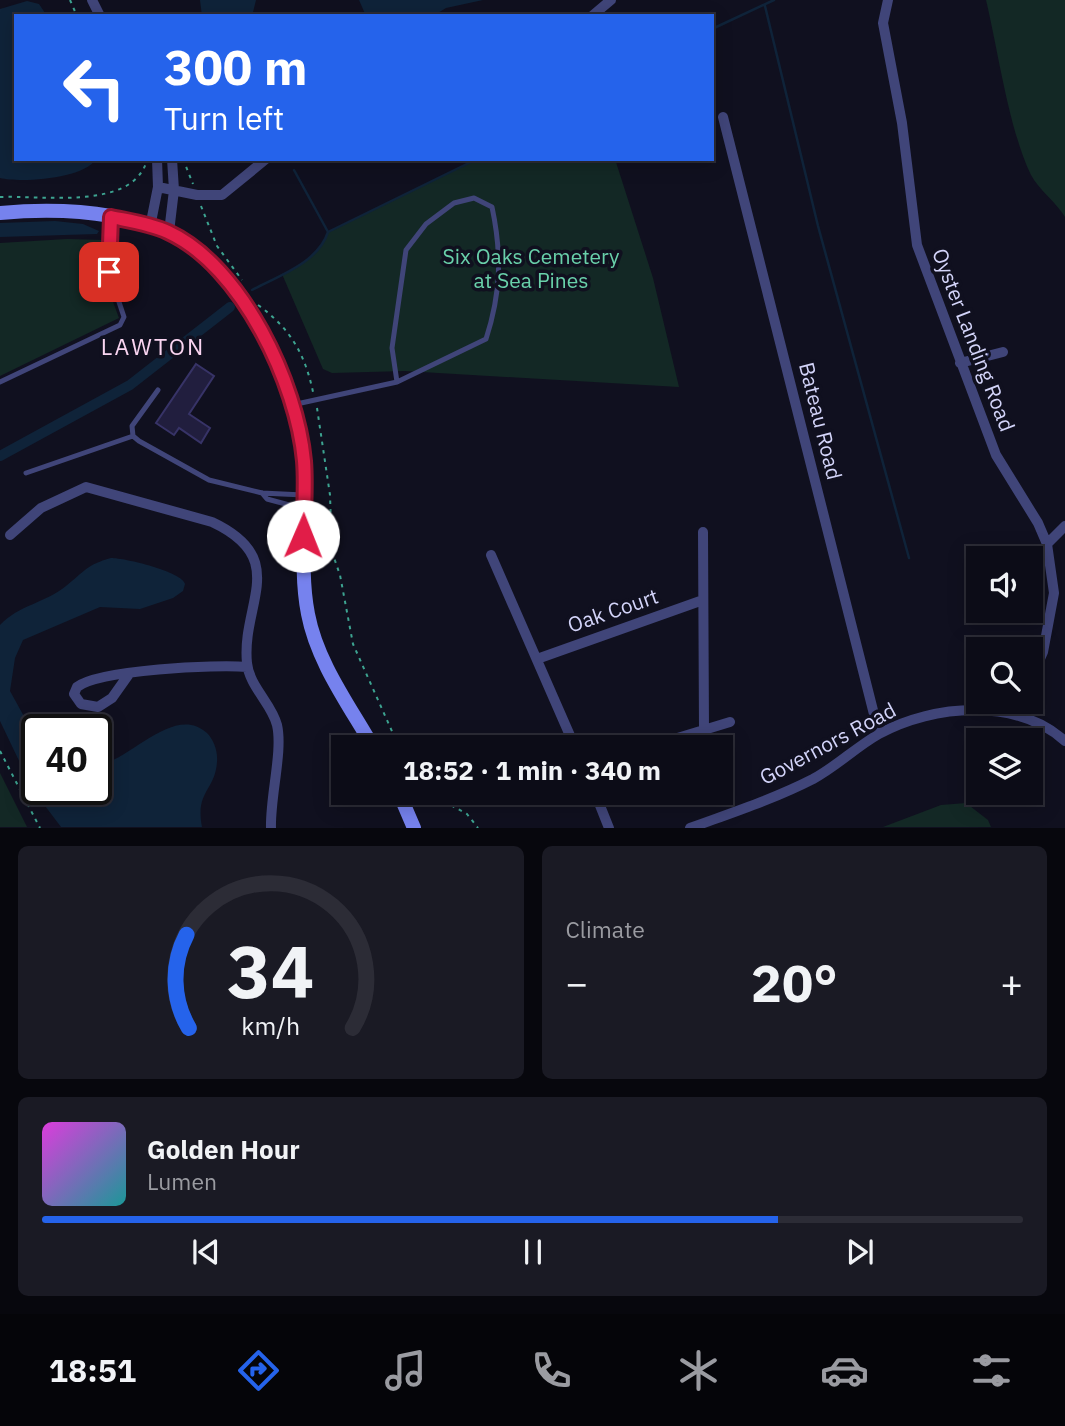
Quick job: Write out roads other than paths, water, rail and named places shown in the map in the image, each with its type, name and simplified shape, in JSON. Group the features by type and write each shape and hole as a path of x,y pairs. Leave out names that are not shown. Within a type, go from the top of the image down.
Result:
{"street":[{"path":"594,14 611,0"},
{"name":"Oyster Landing Road","path":"888,0 883,23 898,99 917,245 996,455 1038,523 1047,544 1054,593 1043,652"},
{"name":"Bateau Road","path":"723,117 879,734"},
{"path":"150,227 158,187 157,161"},
{"path":"169,232 174,190 172,161"},
{"path":"158,187 222,195 264,161"},
{"path":"0,213 55,210 111,217 169,232 205,258 231,284 271,351 292,405 304,463 304,583 314,635 329,671 366,735"},
{"path":"960,363 1003,352"},
{"path":"10,535 41,508 86,487 199,518 228,530 243,542 252,556 259,586 246,653 247,667 276,722 279,737 272,784 271,828"},
{"path":"1047,544 1065,526"},
{"path":"703,532 704,730"},
{"path":"491,555 570,735"},
{"name":"Oak Court","path":"537,659 703,600"},
{"path":"128,674 112,698 98,707 80,704 75,694 77,687 94,677 218,664 247,667"},
{"name":"Governors Road","path":"690,828 796,787 833,768 879,734 941,714 966,711"},
{"name":"Governors Road","path":"1014,714 1041,723 1065,741"},
{"path":"688,735 730,722"},
{"path":"404,805 414,828"},
{"path":"600,805 609,828"}],"lane":[{"path":"292,405 397,382 486,339 496,307 500,245 492,206 474,198 454,203 426,224 406,250 392,348 397,382"},
{"path":"0,382 120,325 124,317 109,272 111,217"},
{"path":"133,436 132,426 158,390"},
{"path":"26,473 133,436 209,480 304,502"},
{"path":"262,493 267,499 304,502"}],"water":[{"path":"200,0 256,0 252,14 202,14"},
{"path":"359,0 483,0 446,8 436,14 365,14"},
{"path":"27,1 39,4 46,14 14,14 14,161 94,161 89,166 51,178 0,178 0,9"},
{"path":"55,221 83,224 99,231 97,234 0,237 0,223"},
{"path":"111,558 128,560 164,570 182,579 185,584 183,591 173,598 140,609 100,607 23,640 15,658 10,691 23,714 21,765 0,721 0,625 15,613 58,592 91,566"},
{"path":"181,725 194,726 207,733 214,743 217,762 201,806 202,827 61,827 44,805 112,805 112,760 152,736"}],"waterway":[{"path":"714,28 774,0"},
{"path":"765,6 818,226 909,558"},
{"path":"252,290 306,260 316,252 328,232 473,161"},
{"path":"294,170 328,232"},
{"path":"0,456 130,385 230,307"}],"district":[{"name":"LAWTON","path":"153,347"}],"park label":[{"name":"Six Oaks Cemetery at Sea Pines","path":"531,269"}]}
